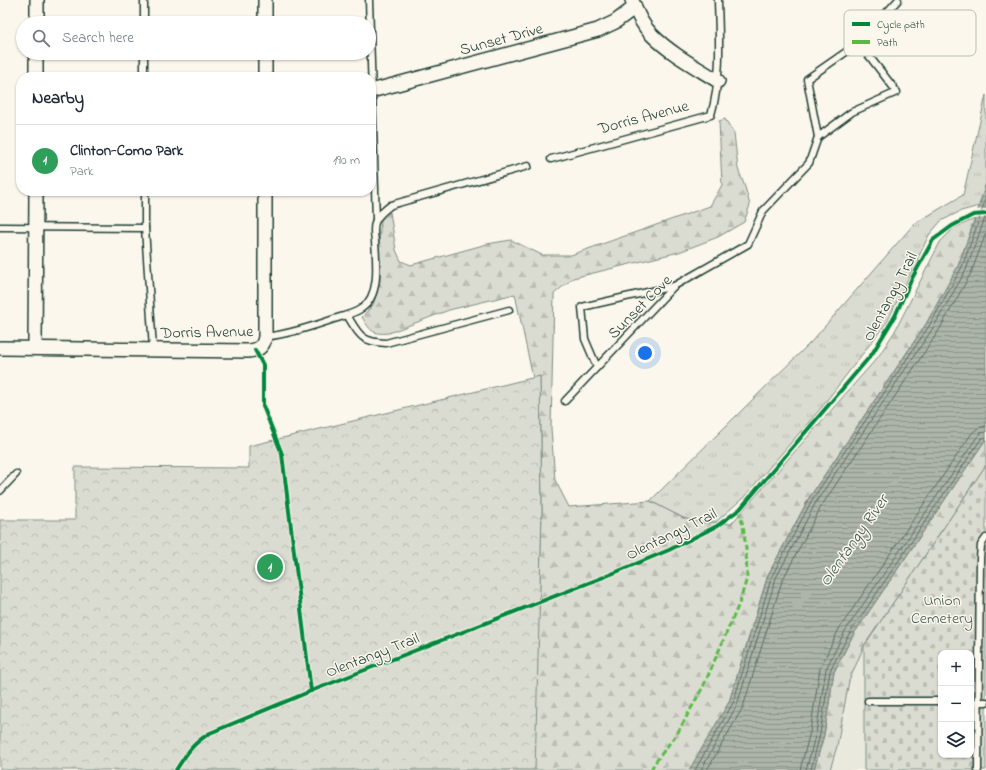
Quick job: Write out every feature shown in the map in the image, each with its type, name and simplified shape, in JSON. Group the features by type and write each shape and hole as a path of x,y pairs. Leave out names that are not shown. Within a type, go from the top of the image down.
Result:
{"street":[{"path":"36,16 37,0"},
{"path":"265,0 265,16"},
{"path":"633,4 644,25 652,35 684,60 718,81"},
{"name":"Sunset Drive","path":"376,90 598,30 615,22 633,4"},
{"path":"36,60 36,72"},
{"path":"265,60 265,72"},
{"path":"35,348 36,196"},
{"path":"265,196 265,338"},
{"name":"Dorris Avenue","path":"0,348 255,350 264,344 265,338"}],"lane":[{"path":"144,0 144,16"},
{"name":"Dorris Avenue","path":"369,0 369,16"},
{"path":"718,0 718,81"},
{"path":"889,10 898,0"},
{"path":"844,53 807,79 818,137 852,112 897,92 869,56"},
{"path":"144,60 144,72"},
{"name":"Dorris Avenue","path":"370,60 371,72"},
{"name":"Dorris Avenue","path":"551,159 711,115 718,81"},
{"name":"Sunset Cove","path":"565,401 674,286 748,244 763,211 809,163 818,137"},
{"path":"376,221 382,212 392,206 528,166"},
{"path":"145,196 145,228 153,350"},
{"name":"Dorris Avenue","path":"265,338 306,329 347,315 363,308 372,297 376,276 374,232 376,221 375,196"},
{"path":"0,227 145,228"},
{"path":"597,367 585,339 582,307 674,286"},
{"path":"347,315 356,331 364,339 375,343 386,343 509,310"},
{"path":"0,491 16,474"},
{"path":"978,770 980,559 981,545 986,538"},
{"path":"868,701 938,701"},
{"path":"974,702 986,702"}],"shaded area":[{"path":"864,646 864,770 830,770 837,746 849,681"}],"green space":[{"path":"986,95 986,183 979,206 961,211 941,221 929,235 887,322 821,408 743,498 716,522 702,523 683,518 650,501 812,341 914,224 963,195"},
{"path":"725,119 734,133 738,169 750,205 744,222 718,237 679,252 573,278 554,294 551,428 555,480 569,507 650,501 683,518 702,523 716,522 731,524 878,357 895,331 940,242 954,228 975,219 958,266 926,324 809,498 768,575 729,702 692,767 689,770 176,770 539,613 542,510 540,376 533,378 515,294 449,310 389,333 372,331 362,317 373,305 380,281 379,242 381,220 390,212 396,250 401,261 411,265 487,244 511,240 542,255 571,255 710,206 722,185 719,121"},
{"path":"540,376 542,510 535,770 0,770 0,520 75,520 75,467 249,468 249,446"},
{"path":"986,439 986,465 864,646 849,681 837,746 830,770 814,770 824,735 834,672 853,635"},
{"name":"Union Cemetery","path":"986,465 986,770 864,770 864,646"}],"water":[{"name":"Olentangy River","path":"986,183 986,439 853,635 834,672 824,735 814,770 689,770 729,702 768,575 809,498 926,324 958,266"}],"pier":[{"path":"986,209 986,218 973,219 976,210"}],"marked path":[{"path":"651,770 678,732 704,685 739,604 747,578 743,525 738,510"}],"cycle path":[{"name":"Olentangy Trail","path":"176,770 190,749 210,733 311,691 609,575 669,550 717,526 740,509 872,354 895,316 911,280 933,240 952,226 973,215 986,214"},
{"path":"255,350 263,365 263,406 282,454 311,691"}],"place":[{"name":"Clinton-Como Park","path":"270,567"}]}
